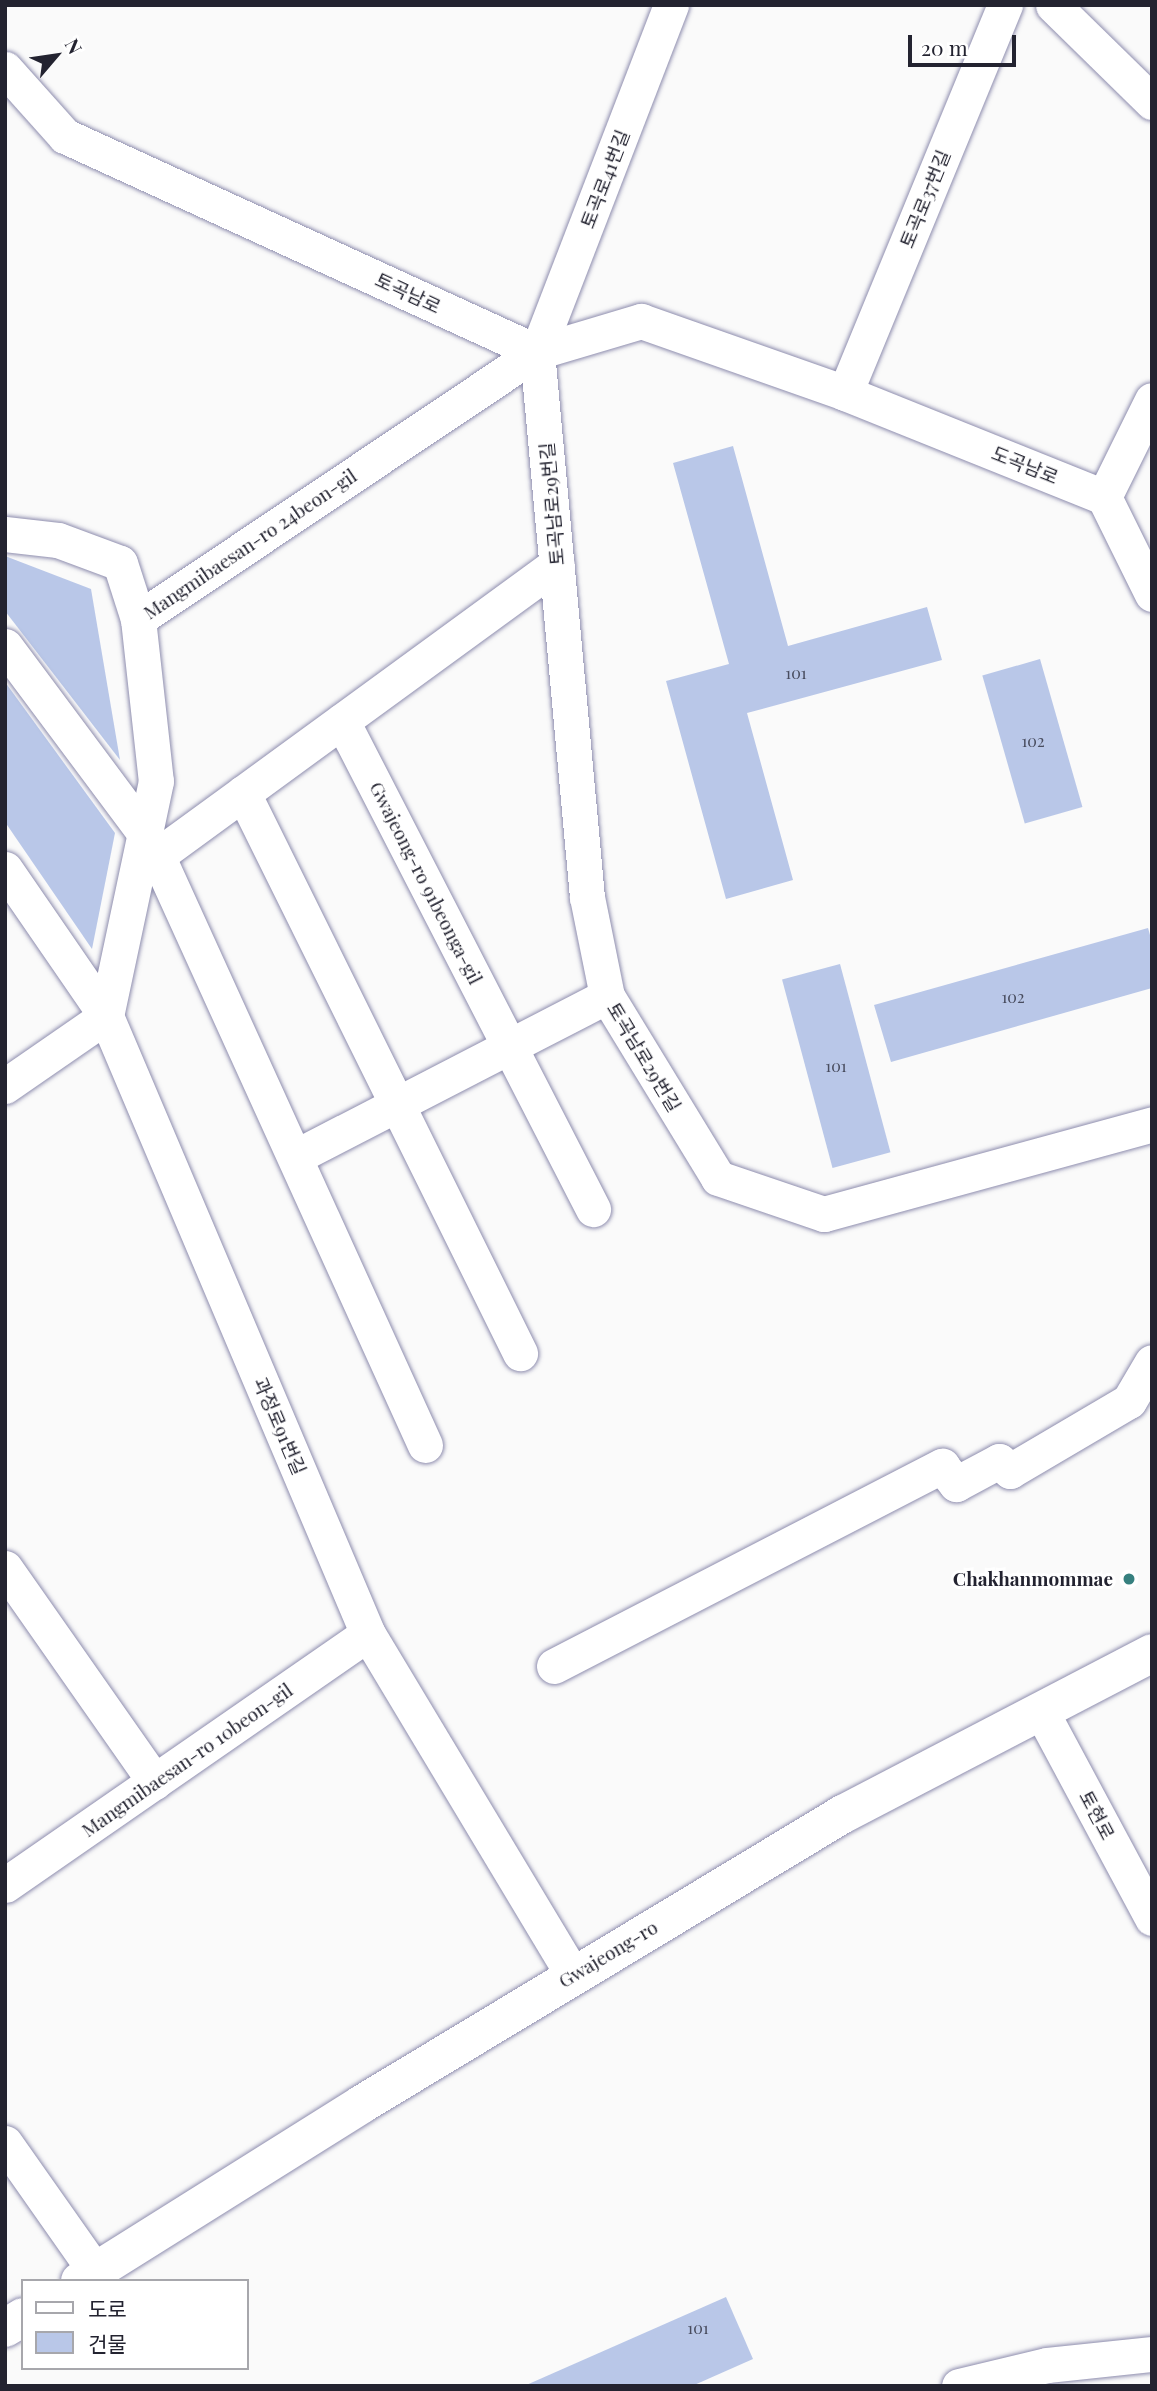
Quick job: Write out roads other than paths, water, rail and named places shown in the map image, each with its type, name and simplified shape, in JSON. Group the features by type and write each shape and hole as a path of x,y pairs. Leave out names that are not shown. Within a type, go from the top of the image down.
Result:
{"main road":[{"name":"Gwajeong-ro","path":"88,2276 573,1975 844,1814 1152,1653"},
{"path":"5,2328 21,2318"}],"street":[{"name":"토곡로41번길","path":"537,352 671,5"},
{"name":"토곡로37번길","path":"845,393 1005,5"},
{"path":"1053,5 1152,102"},
{"name":"토곡남로","path":"5,69 65,136 537,352"},
{"path":"537,352 641,321 845,393"},
{"name":"토곡남로29번길","path":"537,352 587,897 607,996 718,1178 824,1214 1152,1124"},
{"name":"Mangmibaesan-ro 24beon-gil","path":"107,1016 147,853 156,781 138,619 537,352"},
{"name":"도곡남로","path":"845,393 1104,497"},
{"path":"1152,400 1104,497 1152,594"},
{"path":"5,534 58,540 120,563 138,619"},
{"path":"147,853 243,793 557,564"},
{"path":"5,646 147,853 295,1157 425,1445"},
{"name":"Gwajeong-ro 91beonga-gil","path":"342,721 593,1209"},
{"path":"243,793 520,1353"},
{"name":"과정로91번길","path":"5,869 107,1016 368,1634 573,1975"},
{"path":"295,1157 607,996"},
{"path":"5,1086 107,1016"},
{"path":"554,1666 942,1466 956,1484 999,1461 1010,1471 1129,1401 1152,1362"},
{"path":"5,1568 155,1782"},
{"name":"Mangmibaesan-ro 10beon-gil","path":"5,1885 368,1634"},
{"name":"토현로","path":"1041,1711 1152,1919"},
{"path":"5,2143 88,2276"},
{"path":"959,2386 1047,2365 1152,2354"}],"place":[{"name":"Chakhanmommae","path":"1129,1579"}]}
